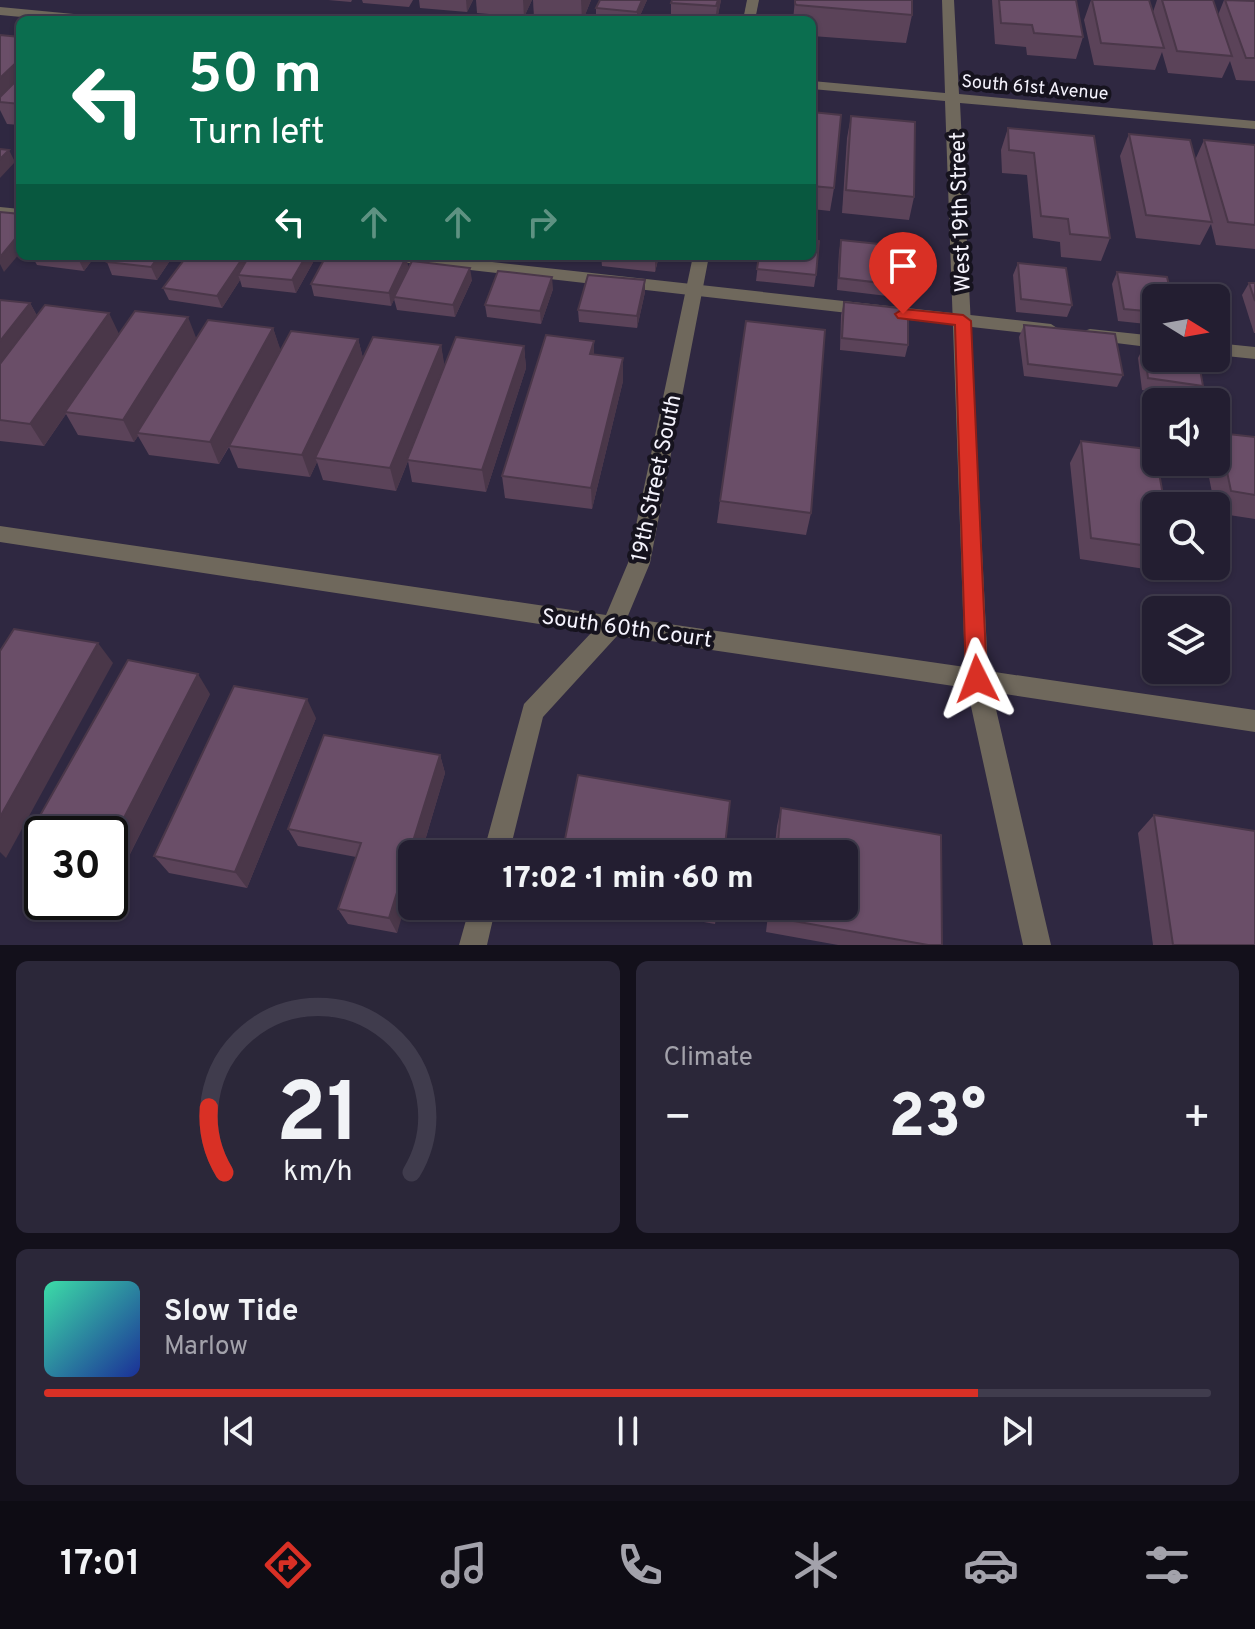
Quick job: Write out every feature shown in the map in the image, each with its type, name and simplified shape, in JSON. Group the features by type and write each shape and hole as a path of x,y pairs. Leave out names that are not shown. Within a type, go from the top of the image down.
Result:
{"street":[{"name":"West 19th Street","path":"948,0 977,679 1037,945"},
{"path":"0,11 53,16"},
{"name":"South 61st Avenue","path":"816,85 1255,125"},
{"path":"427,260 1142,340"},
{"name":"19th Street South","path":"500,840 532,712 613,625 639,563 700,260"},
{"path":"1230,350 1255,353"},
{"name":"South 60th Court","path":"0,534 1255,721"},
{"path":"473,945 479,920"}],"building":[{"path":"600,0 642,0 637,12 596,8"},
{"path":"672,0 718,0 716,6 671,3"},
{"path":"795,0 912,0 912,15 797,5"},
{"path":"999,0 1076,0 1083,37 1034,33 1032,25 1001,23"},
{"path":"1092,0 1149,0 1164,48 1101,43"},
{"path":"1162,0 1213,0 1232,56 1177,51"},
{"path":"1225,0 1255,1 1255,58 1246,58"},
{"path":"0,35 16,37 16,63 0,78"},
{"path":"16,81 16,104 0,102 0,97"},
{"path":"816,112 841,115 834,188 816,186"},
{"path":"851,116 915,122 914,197 846,190"},
{"path":"1008,128 1094,136 1110,238 1070,234 1068,219 1041,216 1034,153 1009,150"},
{"path":"1129,134 1190,140 1212,222 1146,215"},
{"path":"1204,140 1255,145 1255,225 1228,222"},
{"path":"0,149 9,150 0,159"},
{"path":"0,212 16,214 16,238 0,257"},
{"path":"841,240 907,247 908,286 839,278"},
{"path":"816,241 819,241 816,275 757,269 758,260 816,260"},
{"path":"108,260 156,260 151,267 107,262"},
{"path":"184,260 241,260 217,296 163,288"},
{"path":"247,260 304,260 292,280 238,275"},
{"path":"324,260 405,260 389,293 311,284"},
{"path":"412,261 470,268 453,305 394,297"},
{"path":"1018,263 1066,268 1072,305 1021,299"},
{"path":"498,271 552,277 540,311 485,305"},
{"path":"1117,272 1167,277 1169,284 1142,284 1142,311 1124,309"},
{"path":"588,275 645,280 637,316 578,310"},
{"path":"1249,283 1255,283 1255,301"},
{"path":"0,300 30,303 0,341"},
{"path":"844,302 908,309 908,345 842,338"},
{"path":"45,305 109,313 30,424 0,420 0,364"},
{"path":"135,311 188,317 123,420 65,412"},
{"path":"208,320 273,328 210,442 137,433"},
{"path":"746,321 825,330 811,513 720,501"},
{"path":"1024,325 1115,334 1123,375 1028,364"},
{"path":"291,331 358,339 302,455 229,446"},
{"path":"546,335 594,341 590,354 623,358 591,488 502,476"},
{"path":"373,337 441,345 390,468 315,458"},
{"path":"456,337 524,346 482,470 407,460"},
{"path":"1147,372 1200,372 1203,386 1148,378"},
{"path":"1230,434 1255,437 1255,495 1231,491 1228,476"},
{"path":"1081,441 1142,448 1142,476 1160,476 1162,492 1142,492 1142,545 1091,538"},
{"path":"14,629 98,643 0,817 0,651"},
{"path":"128,660 198,674 125,816 40,816"},
{"path":"234,686 307,699 235,872 154,856"},
{"path":"324,735 440,755 413,840 398,840 398,889 389,918 338,909 361,843 288,829"},
{"path":"578,775 730,801 726,840 565,840"},
{"path":"781,808 941,835 942,945 788,920 858,920 858,840 778,840"},
{"path":"1154,815 1255,831 1255,945 1173,945"}],"route":[{"path":"903,314 963,321 977,679"}]}
